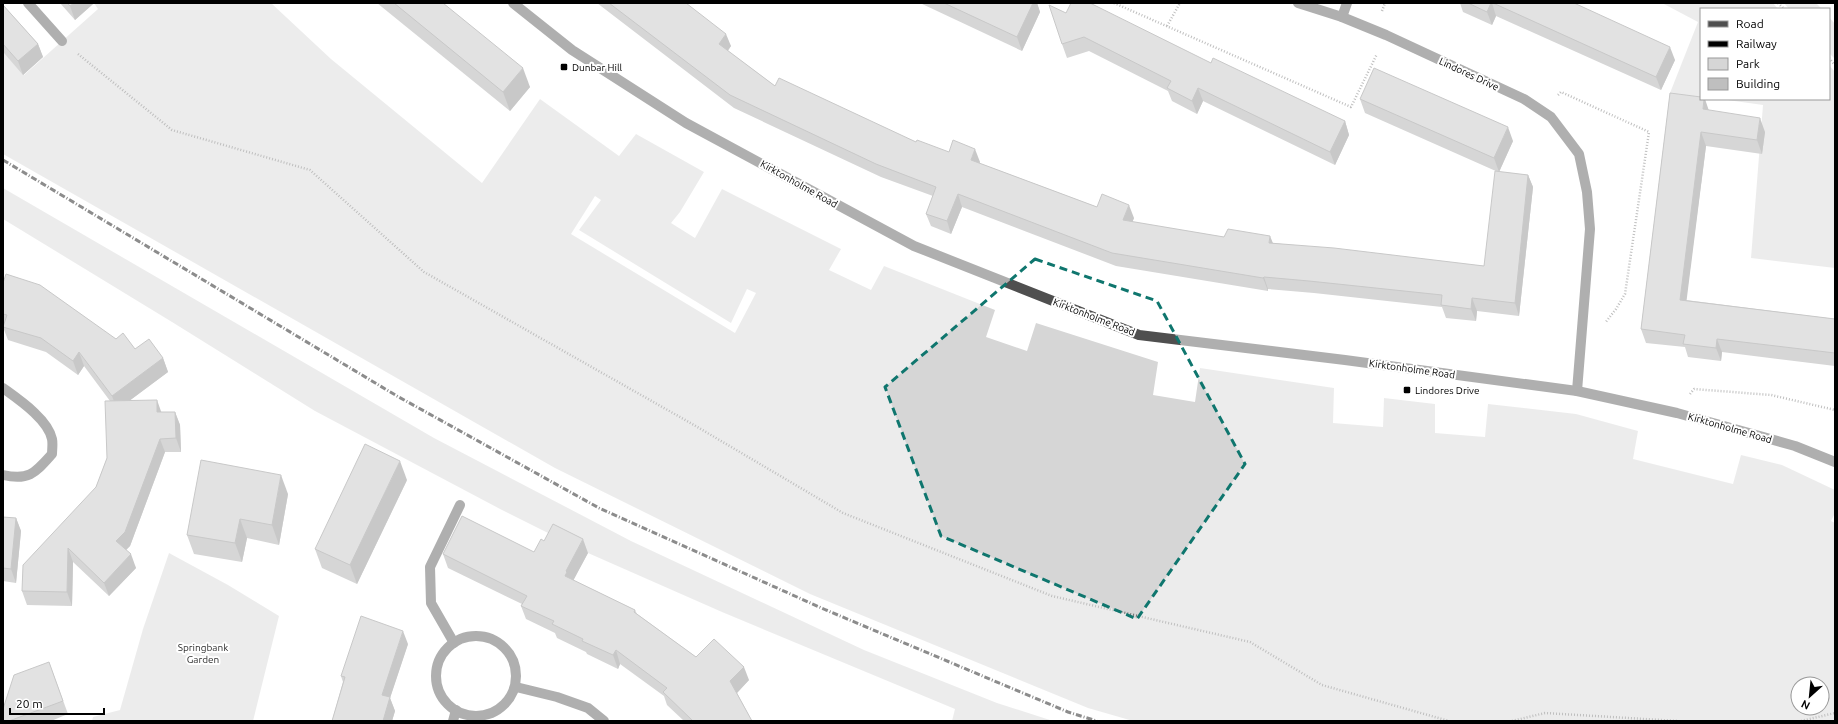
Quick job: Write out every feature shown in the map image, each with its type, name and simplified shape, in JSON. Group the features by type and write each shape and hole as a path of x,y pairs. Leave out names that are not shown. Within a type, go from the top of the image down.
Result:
{"street":[{"path":"28,3 62,41"},
{"name":"Kirktonholme Road","path":"513,3 572,50 686,123 914,246 1139,335 1345,360 1577,391 1677,413 1795,446 1835,462"},
{"name":"Lindores Drive","path":"1298,3 1342,17 1386,35 1524,99 1551,117 1579,154 1587,192 1590,229 1577,391"},
{"path":"1342,17 1347,3"},
{"path":"3,388 25,405 46,426 52,439 52,454 36,472 17,478 3,475"},
{"path":"454,643 431,603 430,567 460,505"},
{"path":"476,636 487,638 498,642 507,650 513,660 516,687 503,705 493,712 481,715 468,715 456,710 446,702 439,690 436,677 438,664 444,652 454,643 464,638 476,636"},
{"path":"516,687 558,697 588,708 604,721"},
{"path":"453,721 456,710"}],"path":[{"path":"1114,3 1351,107 1386,35"},
{"path":"1167,26 1180,3"},
{"path":"62,41 172,130 310,170 424,272 694,425 843,513 1052,596 1250,642 1322,685 1449,721"},
{"path":"1538,109 1561,92 1649,132 1625,294 1616,309 1580,352"},
{"path":"1677,413 1694,389 1772,394 1835,410"},
{"path":"1800,721 1835,713"},
{"path":"1512,721 1545,714 1678,721"}],"highlighted area":[{"path":"1035,259 1157,301 1245,464 1137,619 941,536 885,387"}],"green space":[{"path":"94,3 271,3 331,59 482,183 540,99 619,156 636,134 704,172 680,212 671,223 695,238 722,189 841,249 829,270 871,290 884,266 995,310 986,337 1027,351 1036,323 1158,362 1153,395 1195,402 1200,368 1334,388 1333,423 1383,427 1384,398 1435,404 1435,433 1485,437 1488,404 1576,414 1638,431 1633,459 1733,484 1741,455 1782,465 1835,490 1835,513 1831,521 1835,523 1835,721 1133,721 1088,708 810,594 555,468 3,154 3,52 24,75 98,9","holes":["595,196 601,200 579,230 731,323 747,289 756,293 735,333 571,234"]},
{"path":"1662,3 1773,3 1777,8 1700,8 1700,97 1670,93 1698,22"},
{"path":"1784,3 1816,3 1821,8 1788,8"},
{"path":"1830,18 1835,24 1835,59 1830,54"},
{"path":"1830,66 1835,72 1835,268 1751,258 1763,105 1727,100 1830,100"},
{"path":"3,188 434,438 631,541 864,650 997,703 1053,721 952,721 955,709 722,612 588,553 502,510 315,411 3,219"},
{"name":"Springbank Garden","path":"169,553 228,585 279,616 253,721 92,721 93,717 120,710 143,629"}],"building":[{"path":"67,3 74,3 70,6"},
{"path":"394,3 443,3 523,68 503,92"},
{"path":"609,3 686,3 726,34 719,44 775,86 779,78 916,142 917,140 949,152 953,140 975,149 971,160 1097,207 1102,194 1129,205 1123,220 1224,237 1228,229 1270,236 1269,243 1334,248 1484,266 1495,171 1528,175 1515,303 1472,298 1471,309 1441,305 1442,295 1309,281 1263,278 1112,253 958,194 947,221 926,214 936,187 876,164 730,95"},
{"path":"944,3 1033,3 1017,37"},
{"path":"1071,3 1090,3 1211,63 1213,58 1345,121 1330,152 1198,88 1192,101 1167,88 1171,81 1084,37 1062,44 1049,5 1066,13"},
{"path":"1468,3 1491,3 1487,12"},
{"path":"1493,3 1574,3 1670,47 1656,77"},
{"path":"3,5 38,44 18,61 3,44"},
{"path":"1374,68 1508,127 1494,158 1360,99"},
{"path":"1670,93 1700,97 1700,100 1704,100 1703,109 1760,118 1757,140 1701,132 1680,300 1835,319 1835,353 1717,339 1716,348 1683,344 1685,335 1641,329"},
{"path":"6,274 40,285 116,339 123,333 135,349 149,339 163,358 112,396 79,352 73,361 41,338 3,327 7,315 3,314 3,283"},
{"path":"157,400 157,412 175,412 176,438 160,439 125,532 116,541 131,554 104,583 68,548 67,592 22,591 23,565 96,487 107,458 105,401"},
{"path":"365,444 400,461 350,565 315,549"},
{"path":"201,460 281,475 272,525 240,519 235,543 187,535"},
{"path":"462,516 534,552 541,539 544,541 553,524 583,539 566,571 565,576 635,610 634,612 696,657 714,639 744,667 730,681 752,721 693,721 663,692 667,688 616,650 613,655 582,641 583,639 552,624 554,621 521,606 527,596 443,554"},
{"path":"3,517 16,518 11,569 3,568"},
{"path":"361,616 403,631 382,695 390,697 383,721 332,721 345,677 341,676"},
{"path":"49,662 63,701 9,721 3,721 3,709 14,675"}],"railway":[{"path":"3,160 397,396 599,508 826,610 1068,712 1097,721"}],"place":[{"name":"Dunbar Hill","path":"564,67"},
{"name":"Lindores Drive","path":"1407,390"}]}
